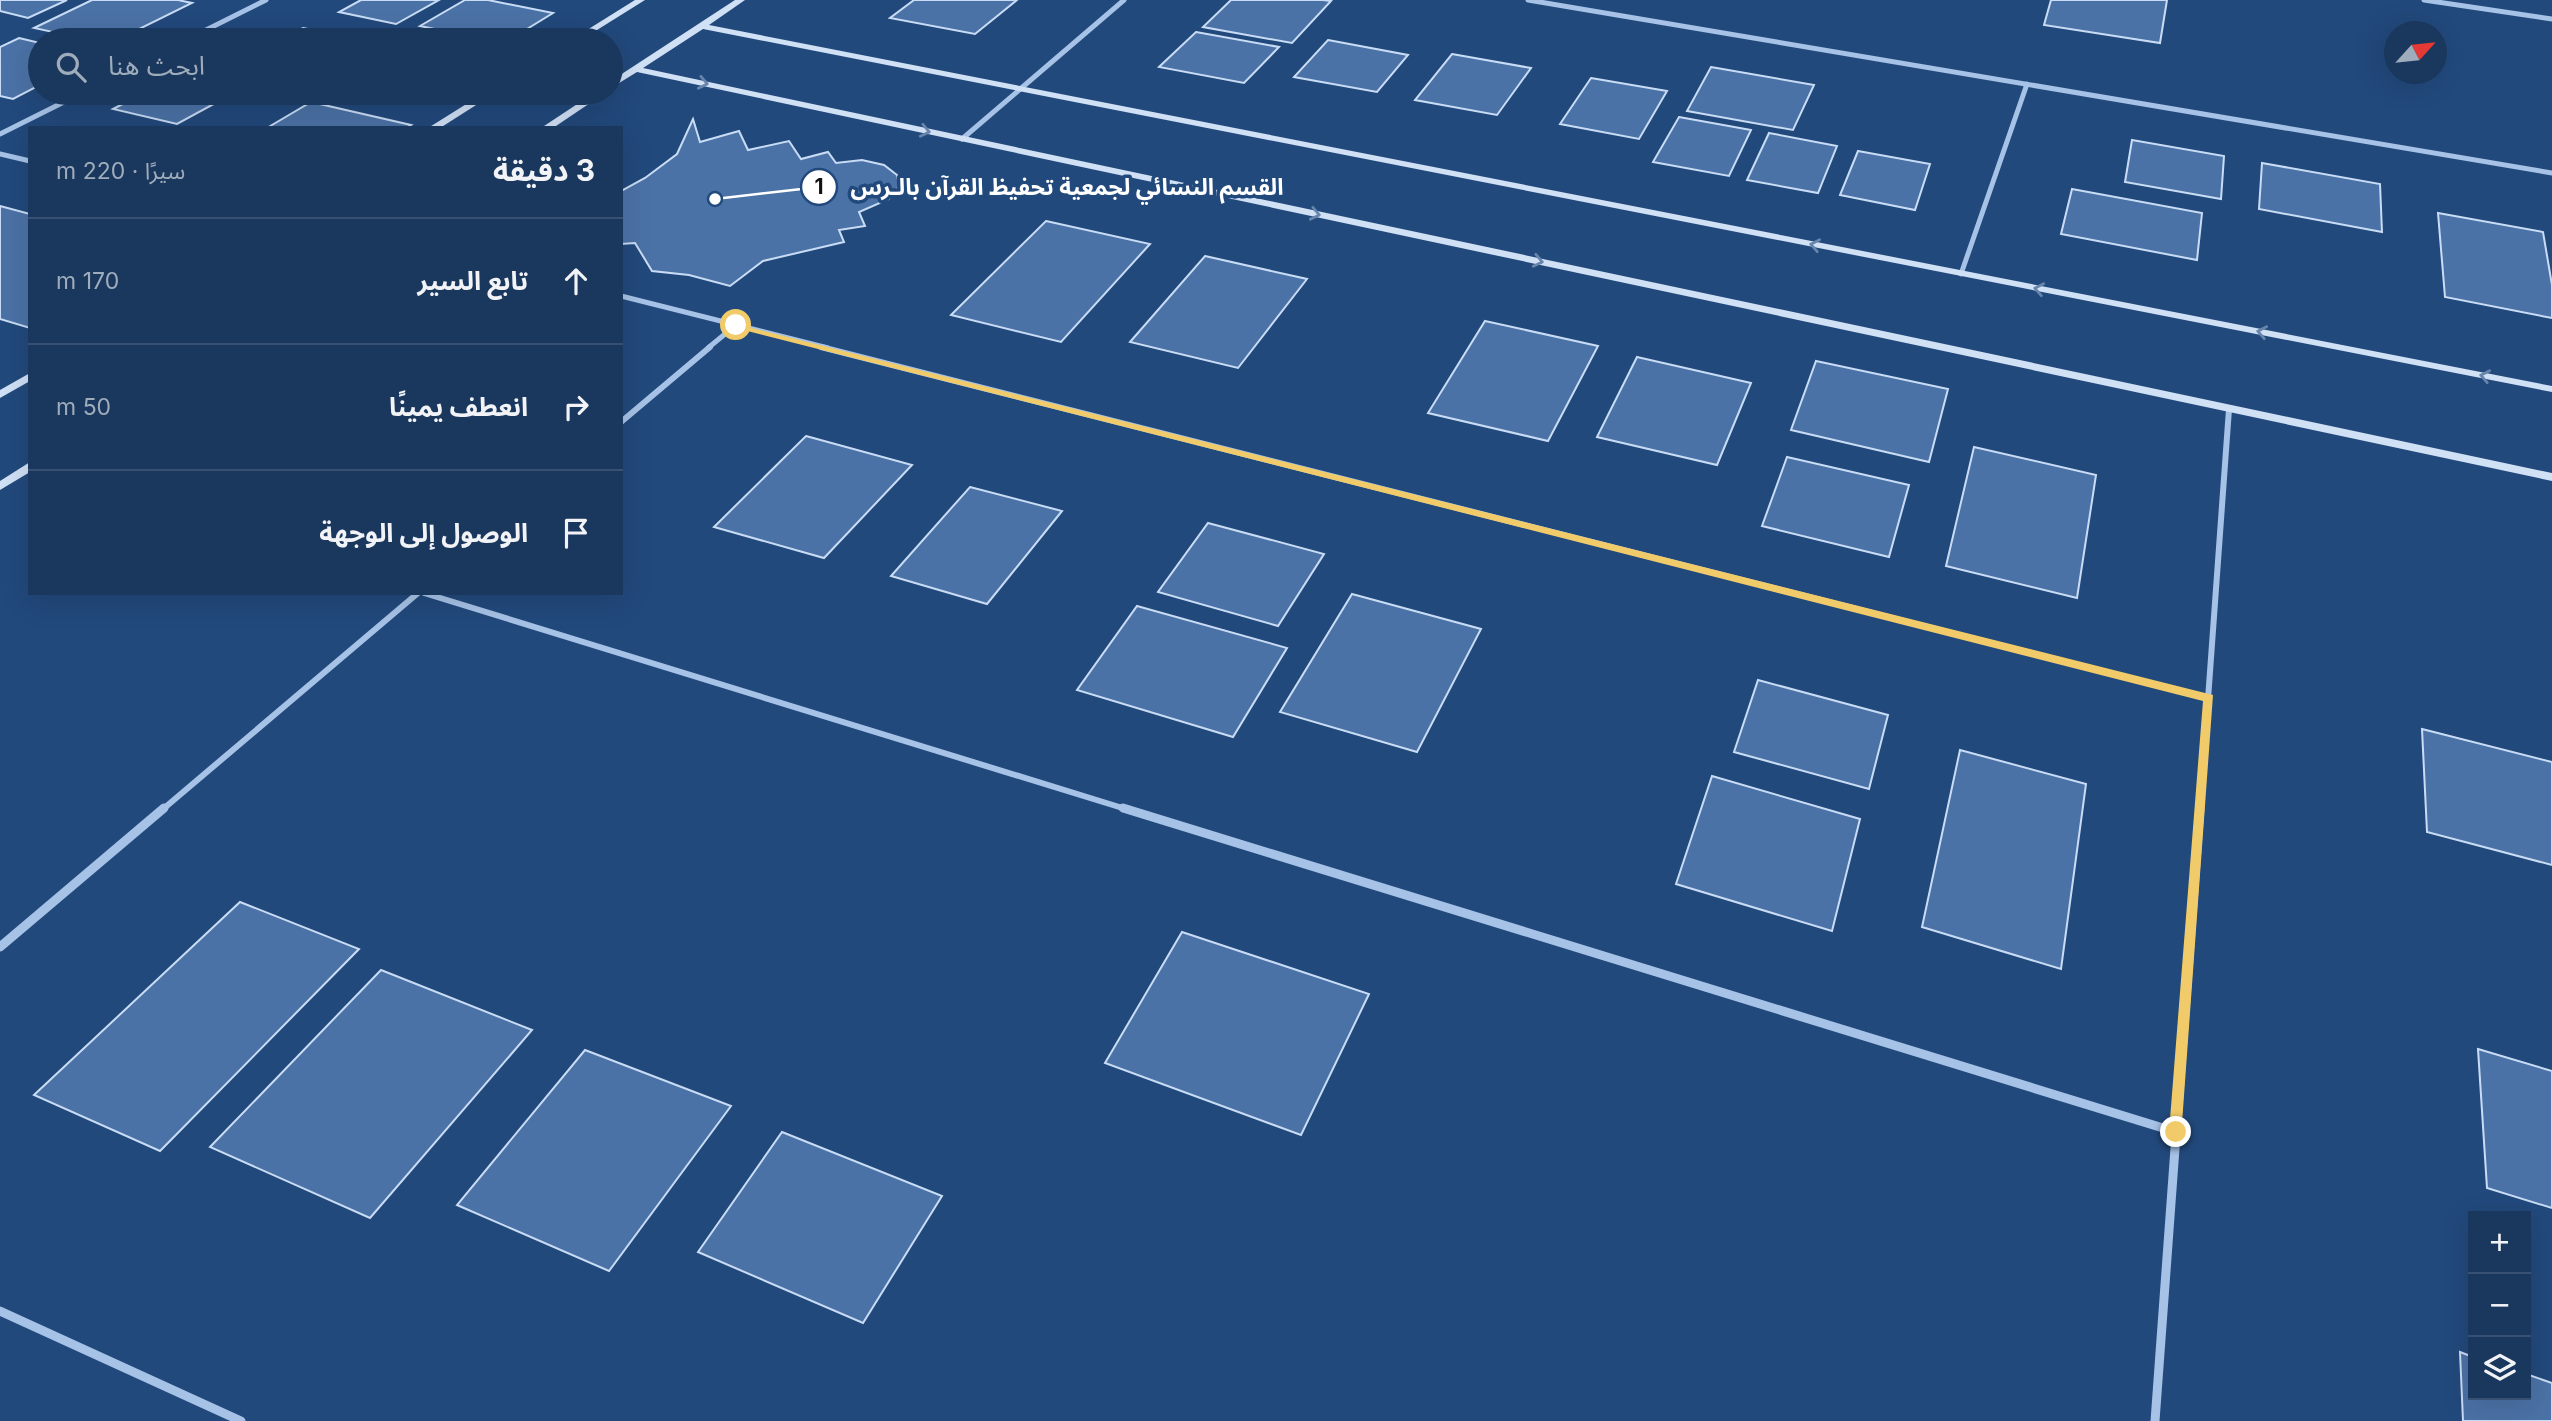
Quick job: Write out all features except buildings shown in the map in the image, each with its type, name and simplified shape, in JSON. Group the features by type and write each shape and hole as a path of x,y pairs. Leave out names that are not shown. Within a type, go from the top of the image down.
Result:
{"street":[{"path":"210,28 266,0"},
{"path":"595,28 641,0"},
{"path":"623,77 741,0"},
{"path":"962,139 1124,0"},
{"path":"1528,0 2552,173"},
{"path":"2424,0 2552,19"},
{"path":"701,26 2552,389"},
{"path":"636,69 2552,477"},
{"path":"1961,274 2027,84"},
{"path":"0,134 58,105"},
{"path":"436,126 470,105"},
{"path":"549,126 581,105"},
{"path":"0,154 28,161"},
{"path":"623,297 2209,698"},
{"path":"623,420 736,325"},
{"path":"0,395 28,377"},
{"path":"2155,1421 2230,409"},
{"path":"0,486 28,467"},
{"path":"0,947 419,595"},
{"path":"428,595 2176,1132"},
{"path":"0,1311 241,1421"}],"place":[{"name":"القسم النسائي لجمعية تحفيظ القرآن بالـرس","path":"715,199"}],"route":[{"path":"736,325 2209,698 2176,1132"}]}
